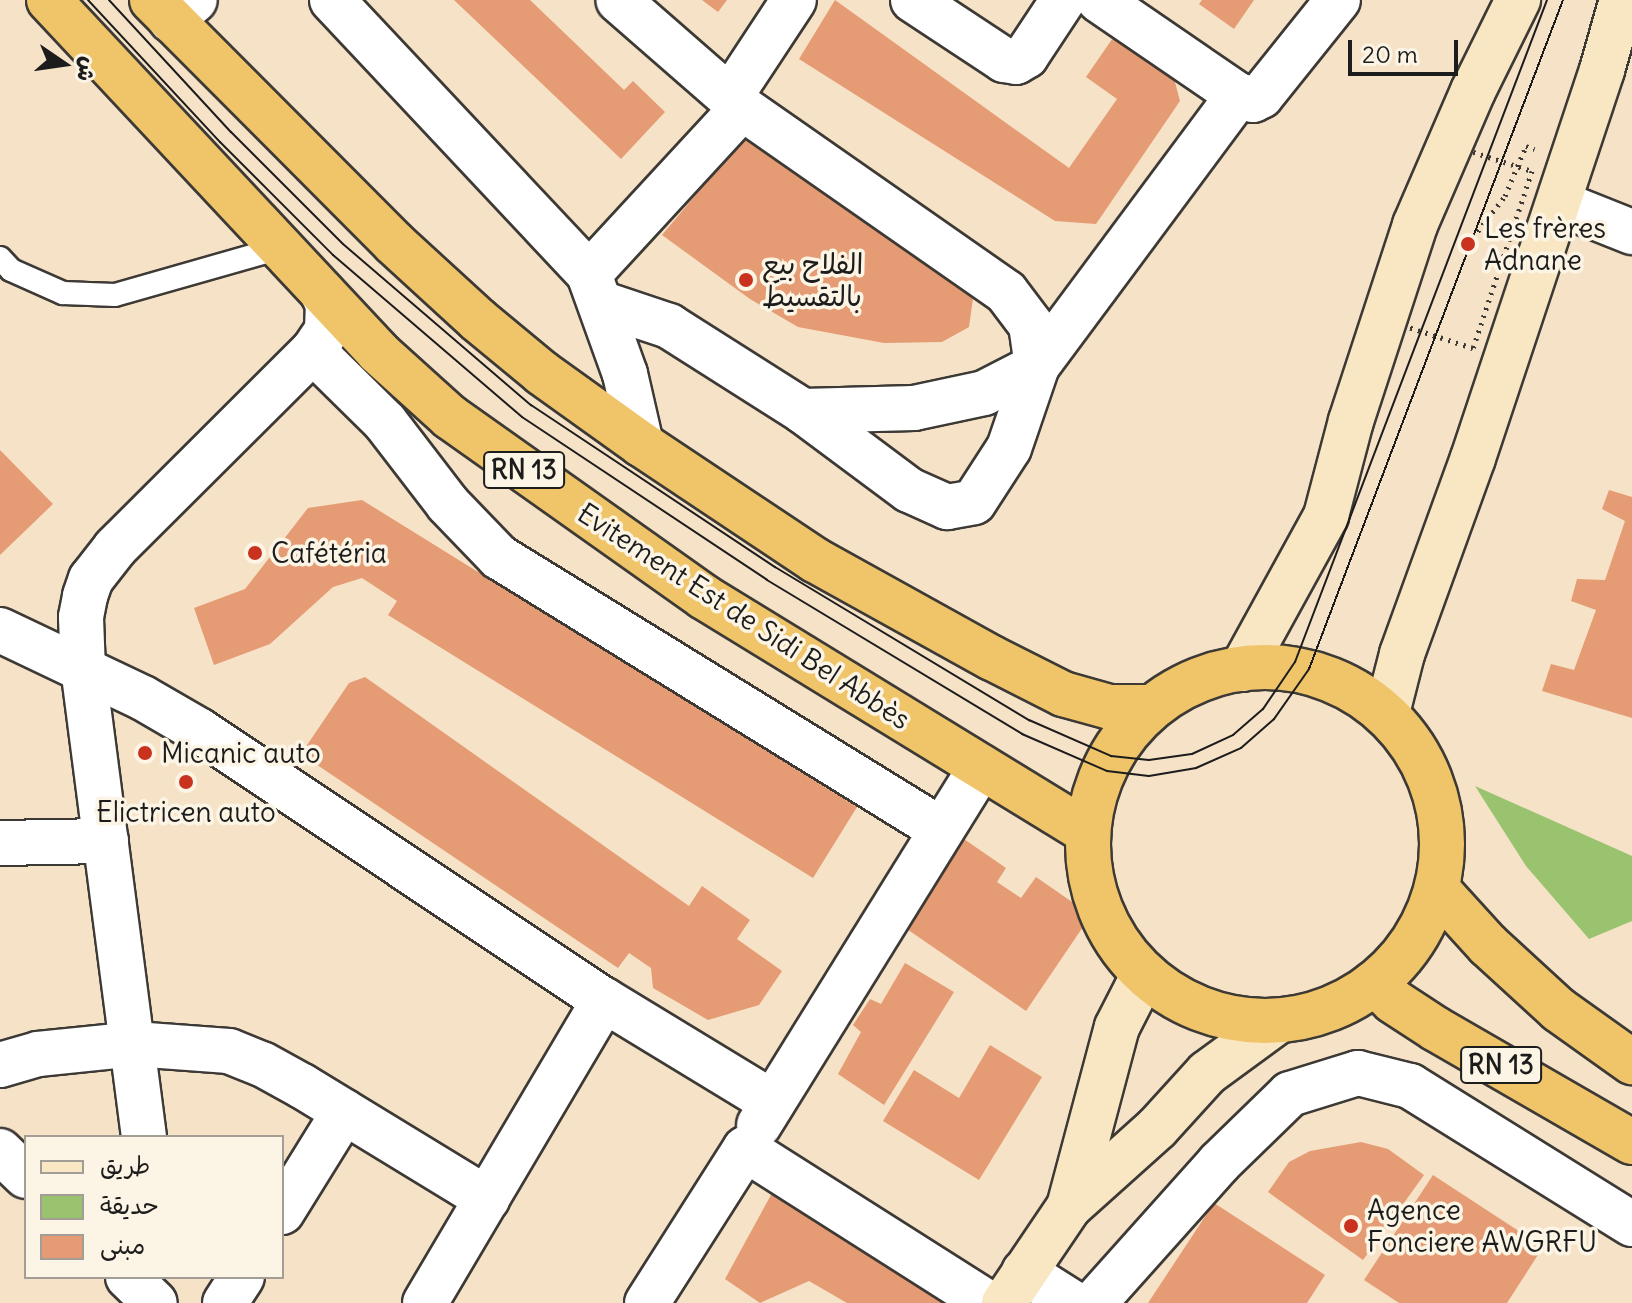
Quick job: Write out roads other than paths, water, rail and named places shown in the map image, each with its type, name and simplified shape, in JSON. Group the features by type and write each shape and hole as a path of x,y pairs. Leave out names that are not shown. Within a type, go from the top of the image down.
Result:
{"highway":[{"name":"Evitement Est de Sidi Bel Abbès","path":"49,0 378,352 450,417 704,597 1087,832"},
{"path":"173,7 394,243 478,320 542,373 641,444 815,560 992,658 1063,694 1110,707 1149,707"},
{"path":"1242,669 1309,669 1353,688 1387,713 1425,765 1442,826 1437,889 1416,935 1402,956 1374,983 1329,1009 1278,1021 1241,1020 1206,1012 1173,996 1144,974 1123,951 1094,895 1087,832 1120,739 1149,707 1188,682 1242,669"},
{"name":"RN 13","path":"1437,889 1488,945 1559,1010 1632,1062"},
{"name":"RN 13","path":"1374,983 1393,1001 1436,1029 1632,1142"}],"main road":[{"path":"1242,669 1326,516 1351,421 1415,225 1473,91 1518,0"},
{"path":"1387,713 1402,654 1473,458 1559,203 1622,0"},
{"path":"1069,1207 1117,1027 1144,974"},
{"path":"1014,1287 1069,1207 1157,1128 1207,1073 1278,1021"}],"street":[{"path":"332,0 596,289 669,326 803,411 909,490 947,507 974,502 1009,448 1037,366 1238,95"},
{"path":"618,0 736,102 1006,292 1031,325 1037,366"},
{"path":"596,289 736,102 794,0"},
{"path":"913,0 1004,60 1016,62 1026,56 1063,0"},
{"path":"1099,0 1248,100 1261,96 1338,0"},
{"path":"1559,203 1632,232"},
{"path":"596,289 625,374 641,444"},
{"path":"144,1135 83,670 81,635 85,596 102,563 313,351 327,330 328,304 322,292"},
{"path":"313,351 385,422 448,504 499,557 544,588 940,829"},
{"path":"803,411 914,408 984,393 1037,366"},
{"path":"0,630 200,731 604,1000 772,1102"},
{"path":"647,1303 981,767"},
{"path":"0,843 106,841"},
{"path":"425,1303 604,1000"},
{"path":"0,1065 38,1054 134,1044 229,1051 262,1064 487,1199"},
{"path":"1094,1303 1219,1163 1290,1094 1358,1073 1410,1086 1632,1224"},
{"path":"284,1209 344,1112"},
{"path":"745,1149 988,1303"},
{"path":"0,1151 24,1174"},
{"path":"130,1279 155,1303"},
{"path":"160,1279 163,1303"},
{"path":"225,1303 241,1279"},
{"path":"1014,1287 1073,1303"}],"lane":[{"path":"0,258 11,270 63,293 115,295 280,248"}],"tram line":[{"path":"88,0 220,142 333,255 522,417 767,580 1022,734 1107,771 1149,776 1196,768 1241,748 1274,719 1309,669 1563,0"},
{"path":"109,0 231,132 343,244 531,405 775,567 1029,720 1111,756 1149,760 1192,754 1233,735 1263,709 1295,662 1547,0"}],"place":[{"name":"Les frères Adnane","path":"1468,244"},
{"name":"الفلاح بيع بالتقسيط","path":"746,280"},
{"name":"Cafétéria","path":"255,553"},
{"name":"Micanic auto","path":"145,753"},
{"name":"Elictricen auto","path":"186,782"},
{"name":"Agence Fonciere AWGRFU","path":"1351,1226"}]}
